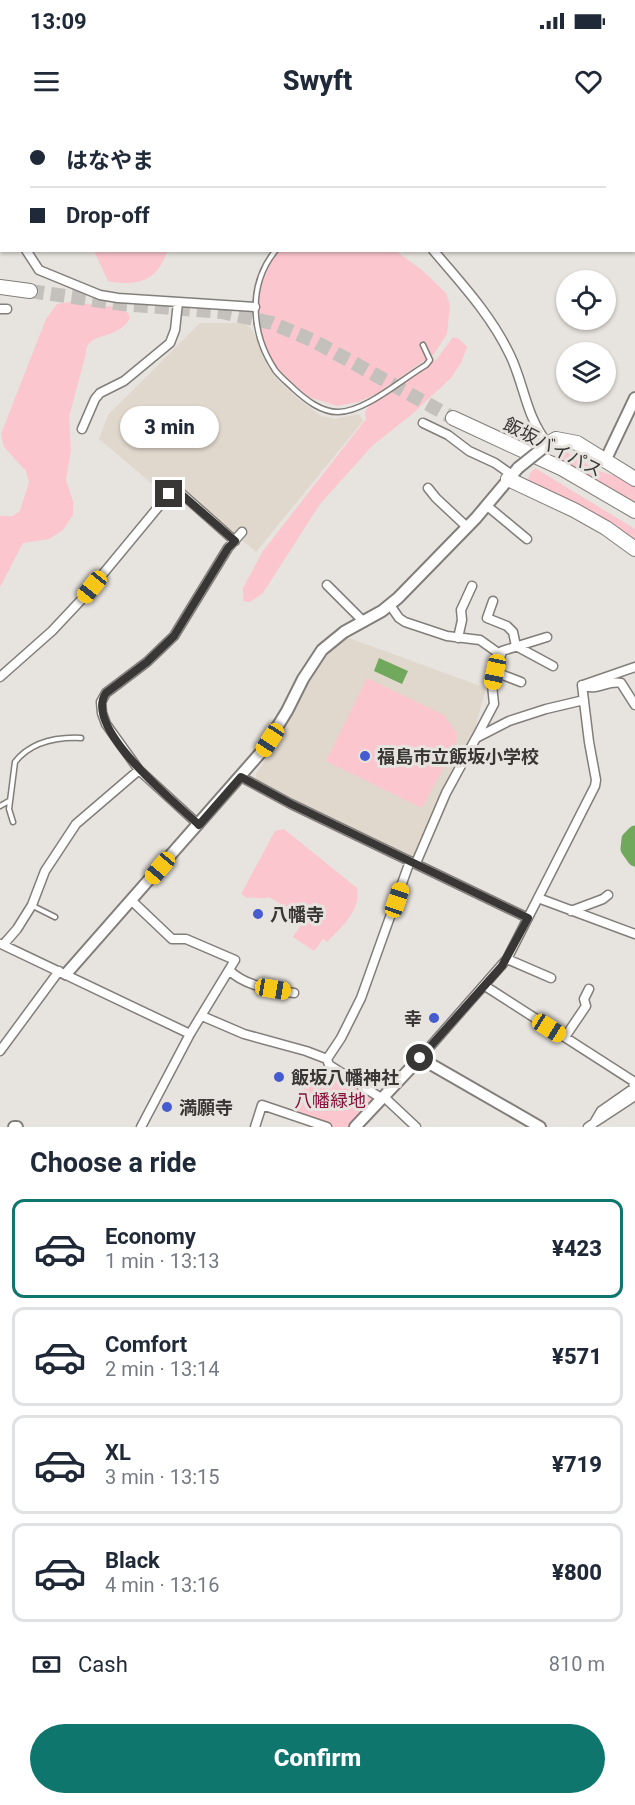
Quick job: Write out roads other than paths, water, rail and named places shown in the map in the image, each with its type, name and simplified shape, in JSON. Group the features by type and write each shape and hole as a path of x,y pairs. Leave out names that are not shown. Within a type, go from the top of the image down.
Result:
{"highway":[{"path":"0,287 30,291"},
{"name":"飯坂バイパス","path":"453,418 563,469 635,511"},
{"path":"548,444 556,439 577,443 635,479"},
{"path":"513,474 606,528 635,549"}],"street":[{"path":"27,252 39,270 100,295 255,307"},
{"path":"0,1051 63,973 132,902 263,750 322,650 344,632 390,605 468,527 513,474 548,444 530,416 510,355 484,311 435,252"},
{"path":"82,429 100,393 124,381 170,342 175,330 177,302"},
{"path":"606,461 635,398"},
{"path":"423,423 513,474"},
{"path":"428,488 468,527"},
{"path":"0,677 52,631 83,598 169,494 181,494 235,541"},
{"path":"486,505 527,539"},
{"path":"199,825 139,770 106,724 102,713 102,699 106,693 162,650 174,636 228,548 242,532"},
{"path":"327,585 364,622"},
{"path":"458,638 462,620 461,610 472,586"},
{"path":"493,601 487,618 507,626 513,632 516,646 553,666"},
{"path":"390,605 399,618 405,622 458,638 480,640 501,655"},
{"path":"327,1059 362,998 413,862 446,793 494,704 492,686 502,651 547,638"},
{"path":"582,685 635,667"},
{"path":"495,672 521,682"},
{"path":"582,685 596,688 616,682 621,683 635,705"},
{"path":"356,1127 485,986 507,959 528,918 596,780 582,685"},
{"path":"476,738 509,721 584,700"},
{"path":"139,770 76,824 45,871 32,906 17,929 2,944 190,1034"},
{"path":"241,777 528,918"},
{"path":"571,911 608,895"},
{"path":"538,898 635,934"},
{"path":"132,902 172,939 186,939 236,960 190,1034 141,1127"},
{"path":"507,959 550,978"},
{"path":"229,970 237,977 254,985 294,993"},
{"path":"485,986 633,1081 634,1088 601,1111 591,1125"},
{"path":"565,1037 586,1006 584,999 589,990"},
{"path":"202,1016 243,1034 327,1059"},
{"path":"420,1058 540,1127"},
{"path":"327,1059 329,1065 382,1097 416,1127"},
{"path":"591,1125 635,1096"},
{"path":"255,1127 262,1105 327,1127"}],"lane":[{"path":"274,252 260,279 254,317 260,338 276,372 309,402 335,412 348,411 364,405 426,365 430,360 423,345"},
{"path":"13,822 9,815 9,801 15,762 36,747 53,739 81,738"},
{"path":"0,806 9,801"},
{"path":"32,906 56,916"}],"waterway":[{"path":"635,833 629,839 628,849 635,859"}],"tunnel":[{"path":"30,291 122,304 222,312 272,323 314,341 453,418"}],"place":[{"name":"福島市立飯坂小学校","path":"365,756"},
{"name":"八幡寺","path":"258,914"},
{"name":"幸","path":"434,1018"},
{"name":"飯坂八幡神社","path":"279,1077"},
{"name":"満願寺","path":"167,1107"}],"park label":[{"name":"八幡緑地","path":"330,1100"}]}
